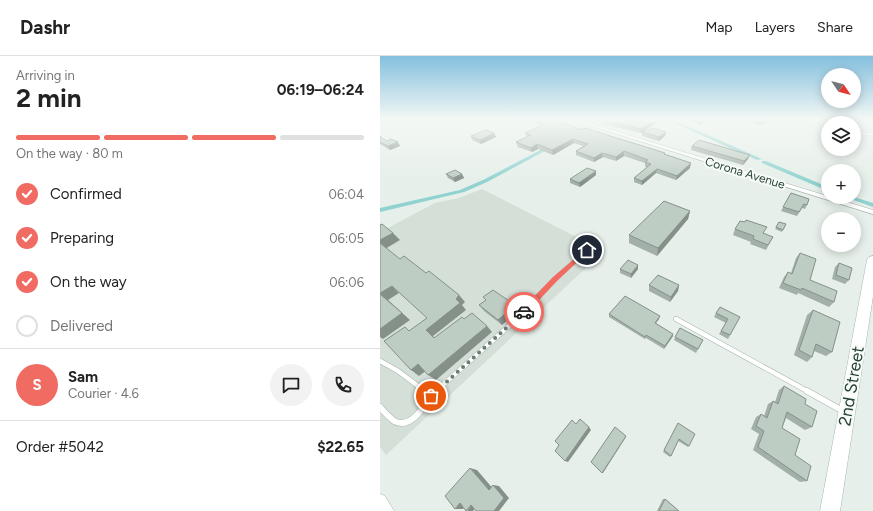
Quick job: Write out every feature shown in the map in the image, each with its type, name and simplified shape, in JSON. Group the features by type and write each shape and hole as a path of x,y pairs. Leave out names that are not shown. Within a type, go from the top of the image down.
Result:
{"street":[{"name":"Corona Avenue","path":"640,140 873,212"},
{"name":"2nd Street","path":"830,511 873,260"},
{"path":"380,501 387,511"}],"lane":[{"path":"380,407 395,422 402,423 417,415 431,396 519,318 555,279 587,250"},
{"path":"676,320 846,413"},
{"path":"380,361 398,371 431,396"}],"shaded area":[{"path":"482,189 604,251 386,455 380,447 380,232 435,203 459,198"}],"building":[{"path":"380,140 394,140 398,142 388,146 380,142"},
{"path":"520,140 571,140 552,150 537,144 531,148 516,142"},
{"path":"577,140 624,140 691,163 677,176 657,169 642,181 634,178 651,164 645,162 648,160 624,151 616,157 602,153 594,158 576,151 588,144"},
{"path":"700,140 750,155 744,161 692,146"},
{"path":"587,168 596,171 579,183 570,179"},
{"path":"455,170 462,174 453,178 446,174"},
{"path":"791,193 809,199 807,205 804,204 799,212 783,207"},
{"path":"664,201 690,211 658,248 629,235"},
{"path":"746,220 767,227 763,233 773,237 768,245 753,239 754,236 735,229 740,221 745,222"},
{"path":"779,222 786,224 783,230 776,227"},
{"path":"382,224 393,233 380,240 380,225"},
{"path":"380,243 400,259 404,256 426,273 429,271 459,295 456,299 460,303 426,330 434,338 462,317 464,319 472,313 487,326 428,375 418,364 411,370 384,341 405,327 409,331 427,318 392,286 380,293"},
{"path":"800,253 816,259 810,280 837,291 834,302 802,288 801,290 783,283 788,272 792,274"},
{"path":"628,260 638,265 631,274 620,269"},
{"path":"839,263 852,268 849,280 836,275"},
{"path":"658,275 679,285 671,297 649,285"},
{"path":"493,290 515,305 498,320 479,305 486,300 483,297"},
{"path":"380,294 402,313 380,329"},
{"path":"625,296 660,316 655,323 673,334 665,346 646,335 645,337 609,314"},
{"path":"720,307 740,317 730,335 721,331 728,319 716,313"},
{"path":"813,310 840,322 832,352 816,344 812,357 799,350"},
{"path":"680,328 703,340 698,349 675,337"},
{"path":"784,386 806,399 805,404 817,411 812,427 787,412 782,428 800,439 795,455 811,466 807,481 758,447 764,431 756,426 761,414 767,418 773,401 778,404"},
{"path":"580,419 589,427 565,461 555,451 559,445 555,441 572,420 576,424"},
{"path":"678,423 695,434 689,446 679,439 671,456 664,450"},
{"path":"615,427 626,436 602,473 591,462"},
{"path":"470,468 489,490 493,485 504,498 494,511 476,511 471,505 466,511 460,503 455,509 445,496"},
{"path":"665,499 679,511 659,511"}],"waterway":[{"path":"716,140 759,159"},
{"path":"380,210 462,191 485,181 552,146"},
{"path":"764,162 821,186"},
{"path":"861,201 873,205"}],"way so far":[{"path":"431,396 524,312"}],"route":[{"path":"524,312 555,279 587,250"}]}
